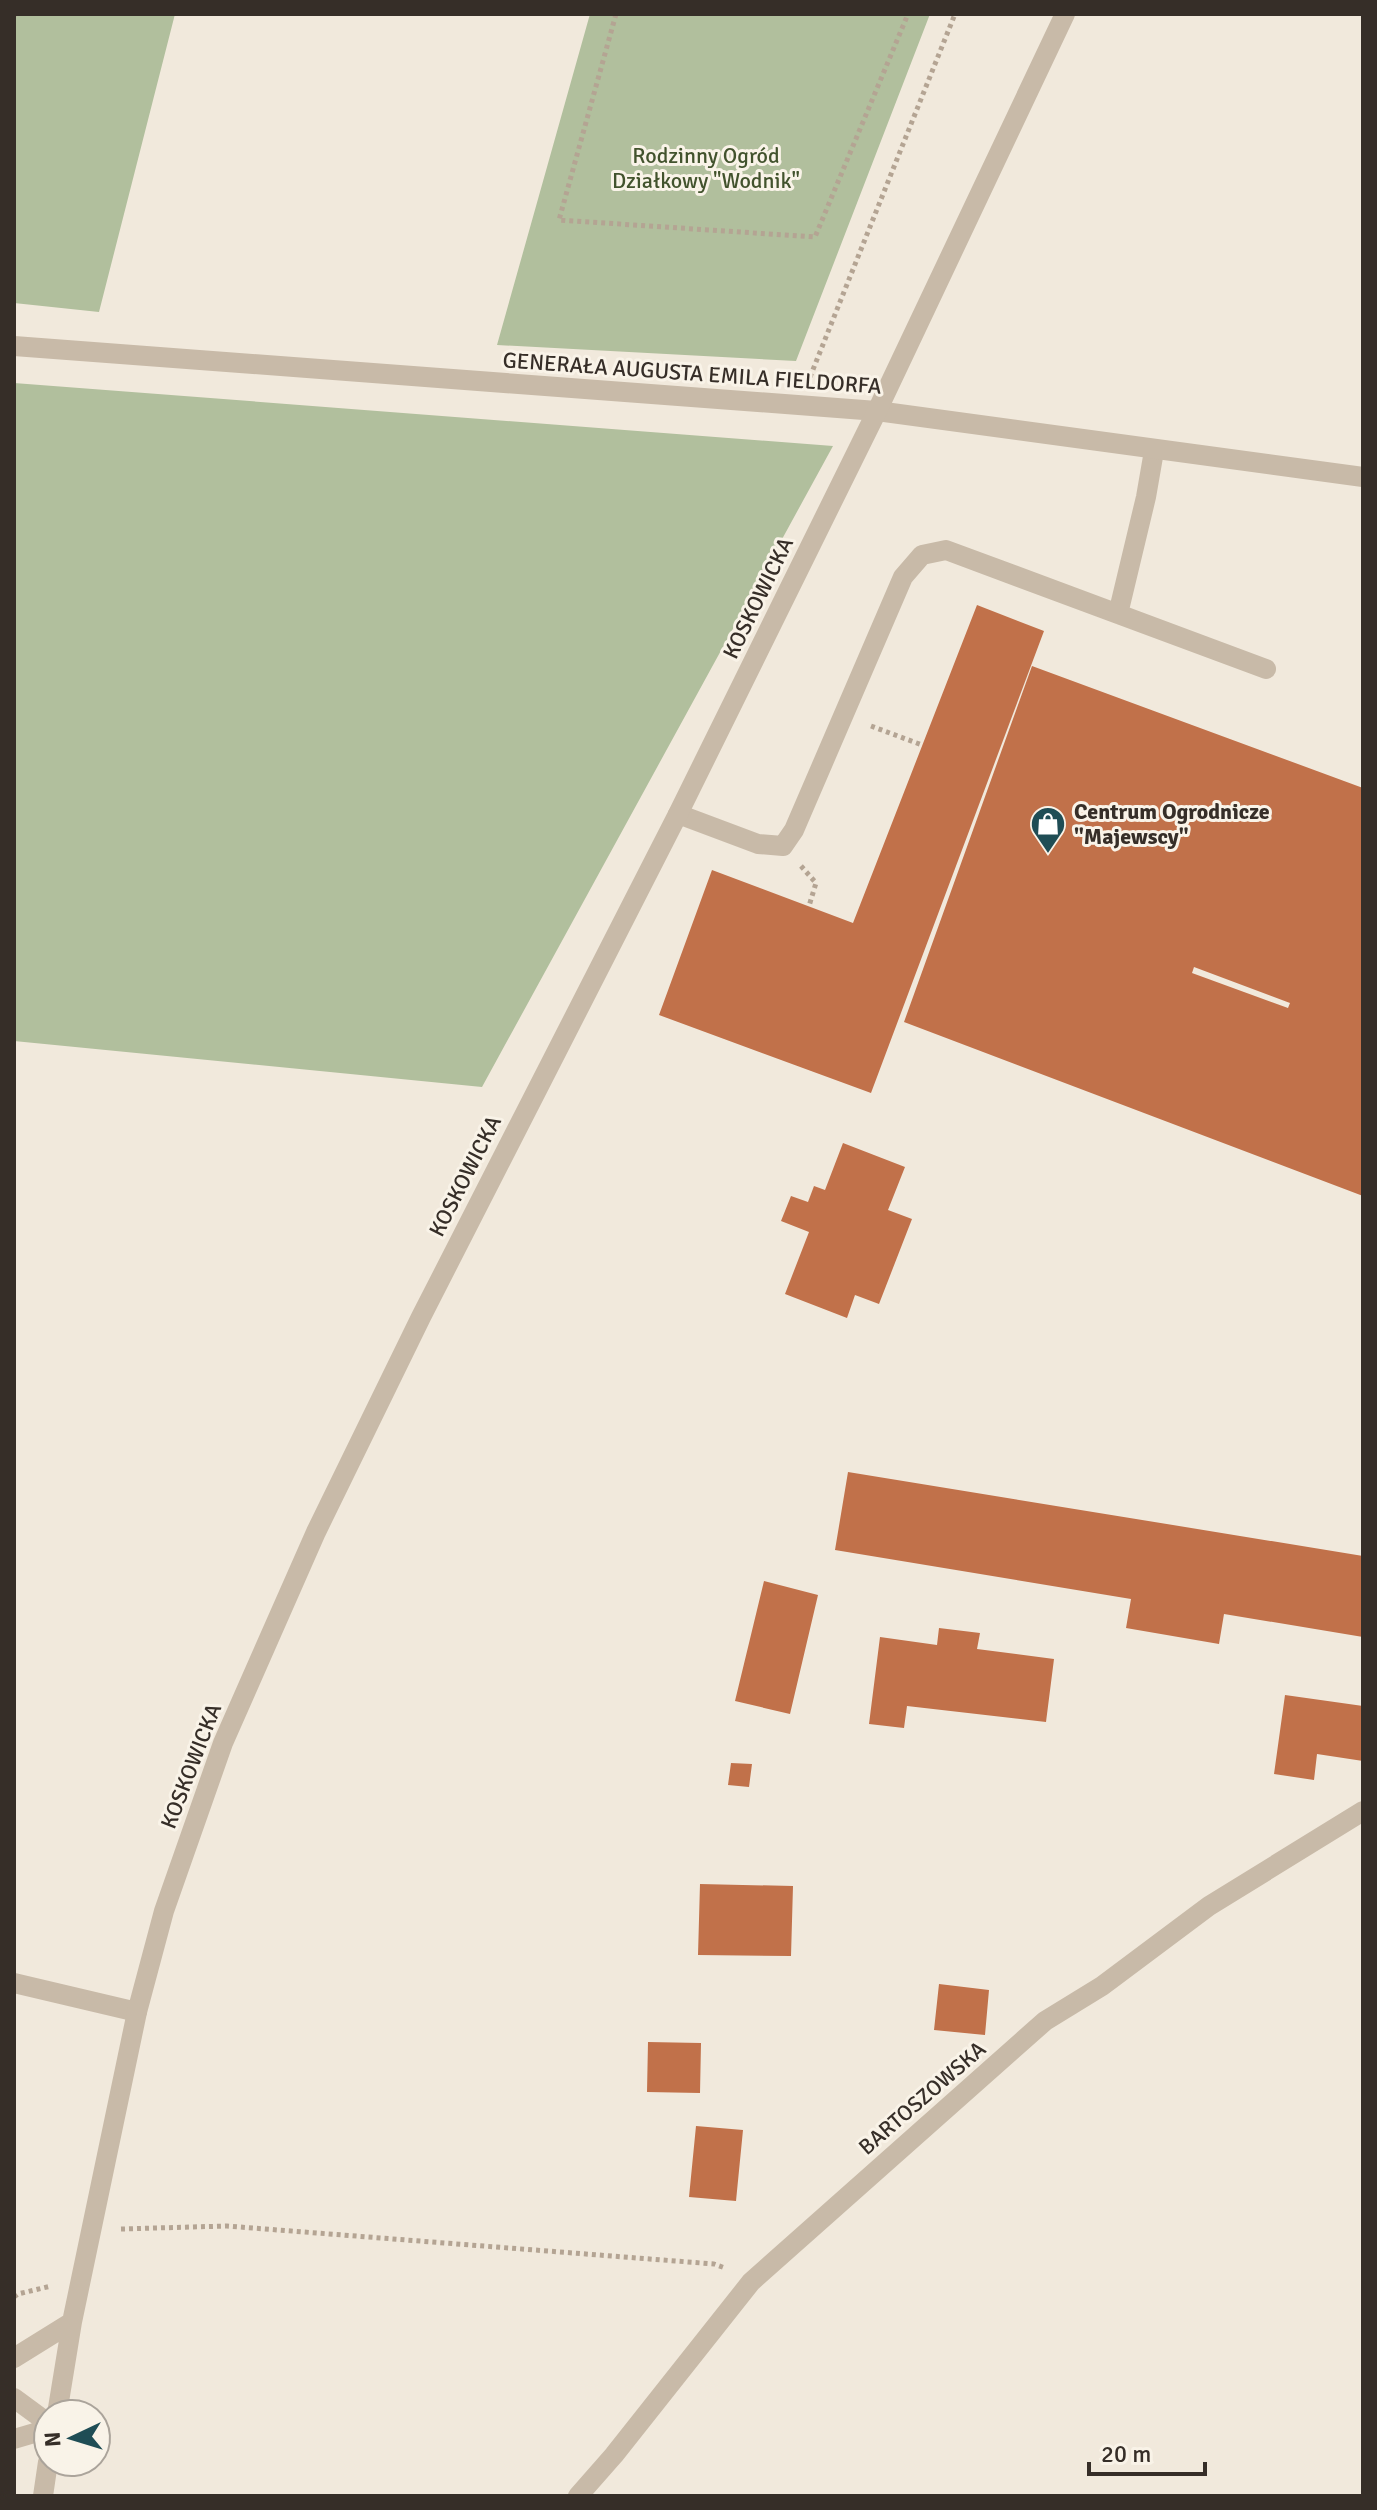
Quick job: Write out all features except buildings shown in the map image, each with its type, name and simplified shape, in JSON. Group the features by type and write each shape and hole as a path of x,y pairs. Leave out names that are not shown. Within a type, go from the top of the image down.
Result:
{"street":[{"name":"KOSKOWICKA","path":"60,2398 72,2322 137,2012 164,1911 223,1743 316,1532 877,411 1065,14"},
{"name":"GENERAŁA AUGUSTA EMILA FIELDORFA","path":"14,346 877,411 1363,477"},
{"path":"1118,614 1154,451"},
{"path":"678,814 758,844 783,846 794,830 903,577 922,555 946,550 1266,669"},
{"name":"BARTOSZOWSKA","path":"578,2496 757,2277 1045,2021 1102,1986 1209,1906 1363,1811"},
{"path":"14,1983 137,2012"},
{"path":"14,2358 72,2322"},
{"path":"14,2398 32,2411"}],"path":[{"path":"616,14 559,220 815,237 908,14"},
{"path":"798,405 841,305 955,14"},
{"path":"843,716 922,745"},
{"path":"783,846 816,883 809,906"},
{"path":"120,2215 117,2230 227,2226 714,2264 757,2277"}],"green space":[{"path":"14,14 175,14 99,312 14,303"},
{"name":"Rodzinny Ogród Działkowy \"Wodnik\"","path":"590,14 930,14 796,361 497,345"},
{"path":"14,383 833,446 482,1087 14,1041"}],"place":[{"name":"Centrum Ogrodnicze \"Majewscy\"","path":"1048,855"}]}
